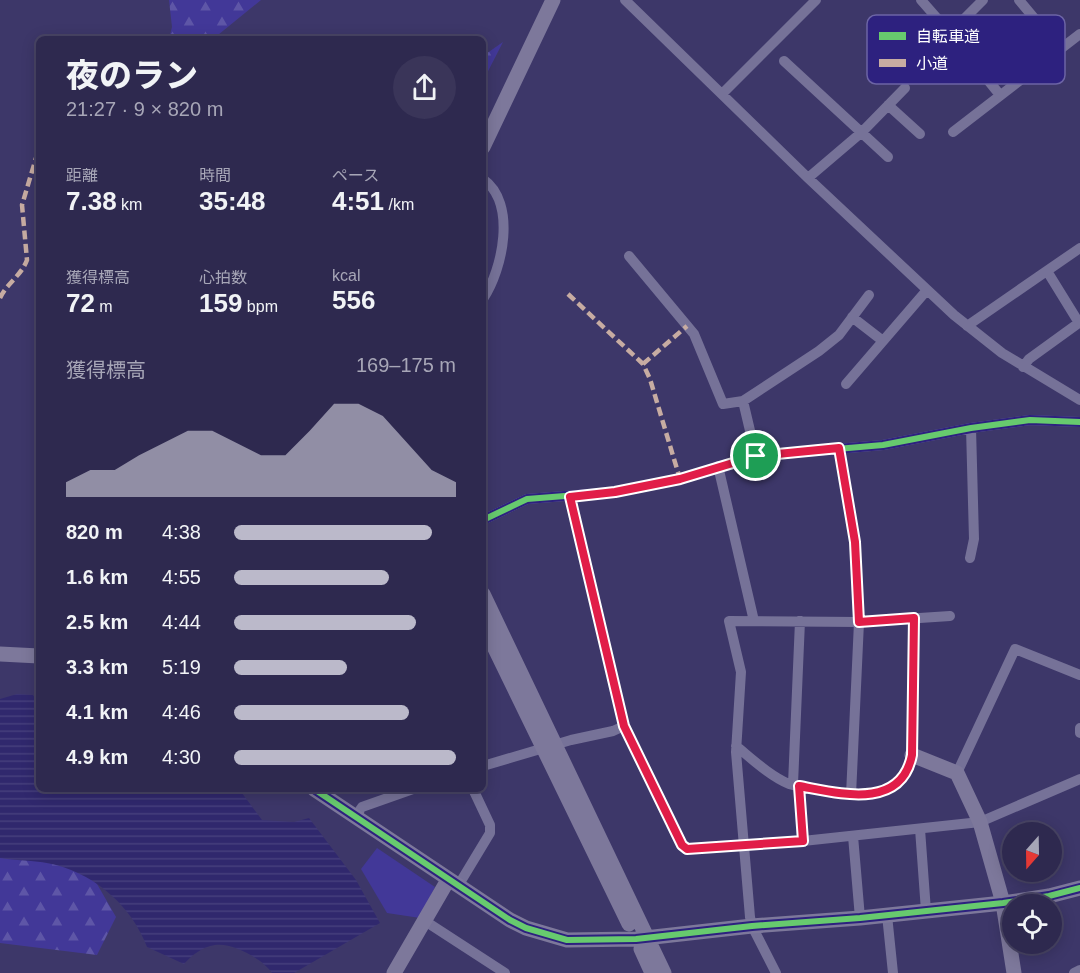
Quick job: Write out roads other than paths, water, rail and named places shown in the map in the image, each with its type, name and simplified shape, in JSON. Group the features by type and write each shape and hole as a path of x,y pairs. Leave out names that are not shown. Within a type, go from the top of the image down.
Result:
{"street":[{"path":"486,141 553,0"},
{"path":"625,0 808,178 966,326 1023,367 1080,400"},
{"path":"722,94 816,0"},
{"path":"921,0 934,15"},
{"path":"968,15 983,0"},
{"path":"1019,0 1032,15"},
{"path":"1065,45 1080,34"},
{"path":"784,61 888,157"},
{"path":"991,84 1000,95"},
{"path":"953,132 1014,84"},
{"path":"808,178 862,132 905,88"},
{"path":"888,105 920,134"},
{"path":"486,181 500,201 504,243 486,291"},
{"path":"966,326 1080,248"},
{"path":"629,256 694,334 723,404 743,401 819,351 838,335 869,295"},
{"path":"1023,367 1029,359 1079,322 1047,271"},
{"path":"846,384 927,290"},
{"path":"852,317 883,341"},
{"path":"743,401 756,456"},
{"path":"486,519 528,499 615,492 680,479 756,456 907,442 971,428 1030,420 1080,422"},
{"path":"970,558 974,539 971,428"},
{"path":"839,448 855,542 859,622 851,795"},
{"path":"718,466 754,621"},
{"path":"570,497 624,726 684,848 690,850 803,841 980,822 1080,779"},
{"path":"486,601 550,747 641,938 664,973"},
{"path":"776,973 752,926 736,746 741,672 729,621 859,622 950,616"},
{"path":"736,746 777,777 796,785 858,796 885,791 900,781 910,765 912,755 914,618"},
{"path":"800,621 796,785 803,841"},
{"path":"486,630 550,747"},
{"path":"957,773 1016,649 1080,675"},
{"path":"0,654 36,656"},
{"path":"486,765 614,731 624,726"},
{"path":"912,755 957,773 980,822 1002,899"},
{"path":"318,792 510,920 567,940 641,938 1002,903"},
{"path":"355,817 362,807 404,792"},
{"path":"394,973 425,921 490,833 490,825 474,792"},
{"path":"920,829 926,911"},
{"path":"853,836 860,918"},
{"path":"1059,894 1080,888"},
{"path":"887,915 893,973"},
{"path":"425,921 505,973"},
{"path":"641,938 652,973"},
{"path":"1011,954 1014,973"},
{"path":"1074,973 1080,970"}]}
